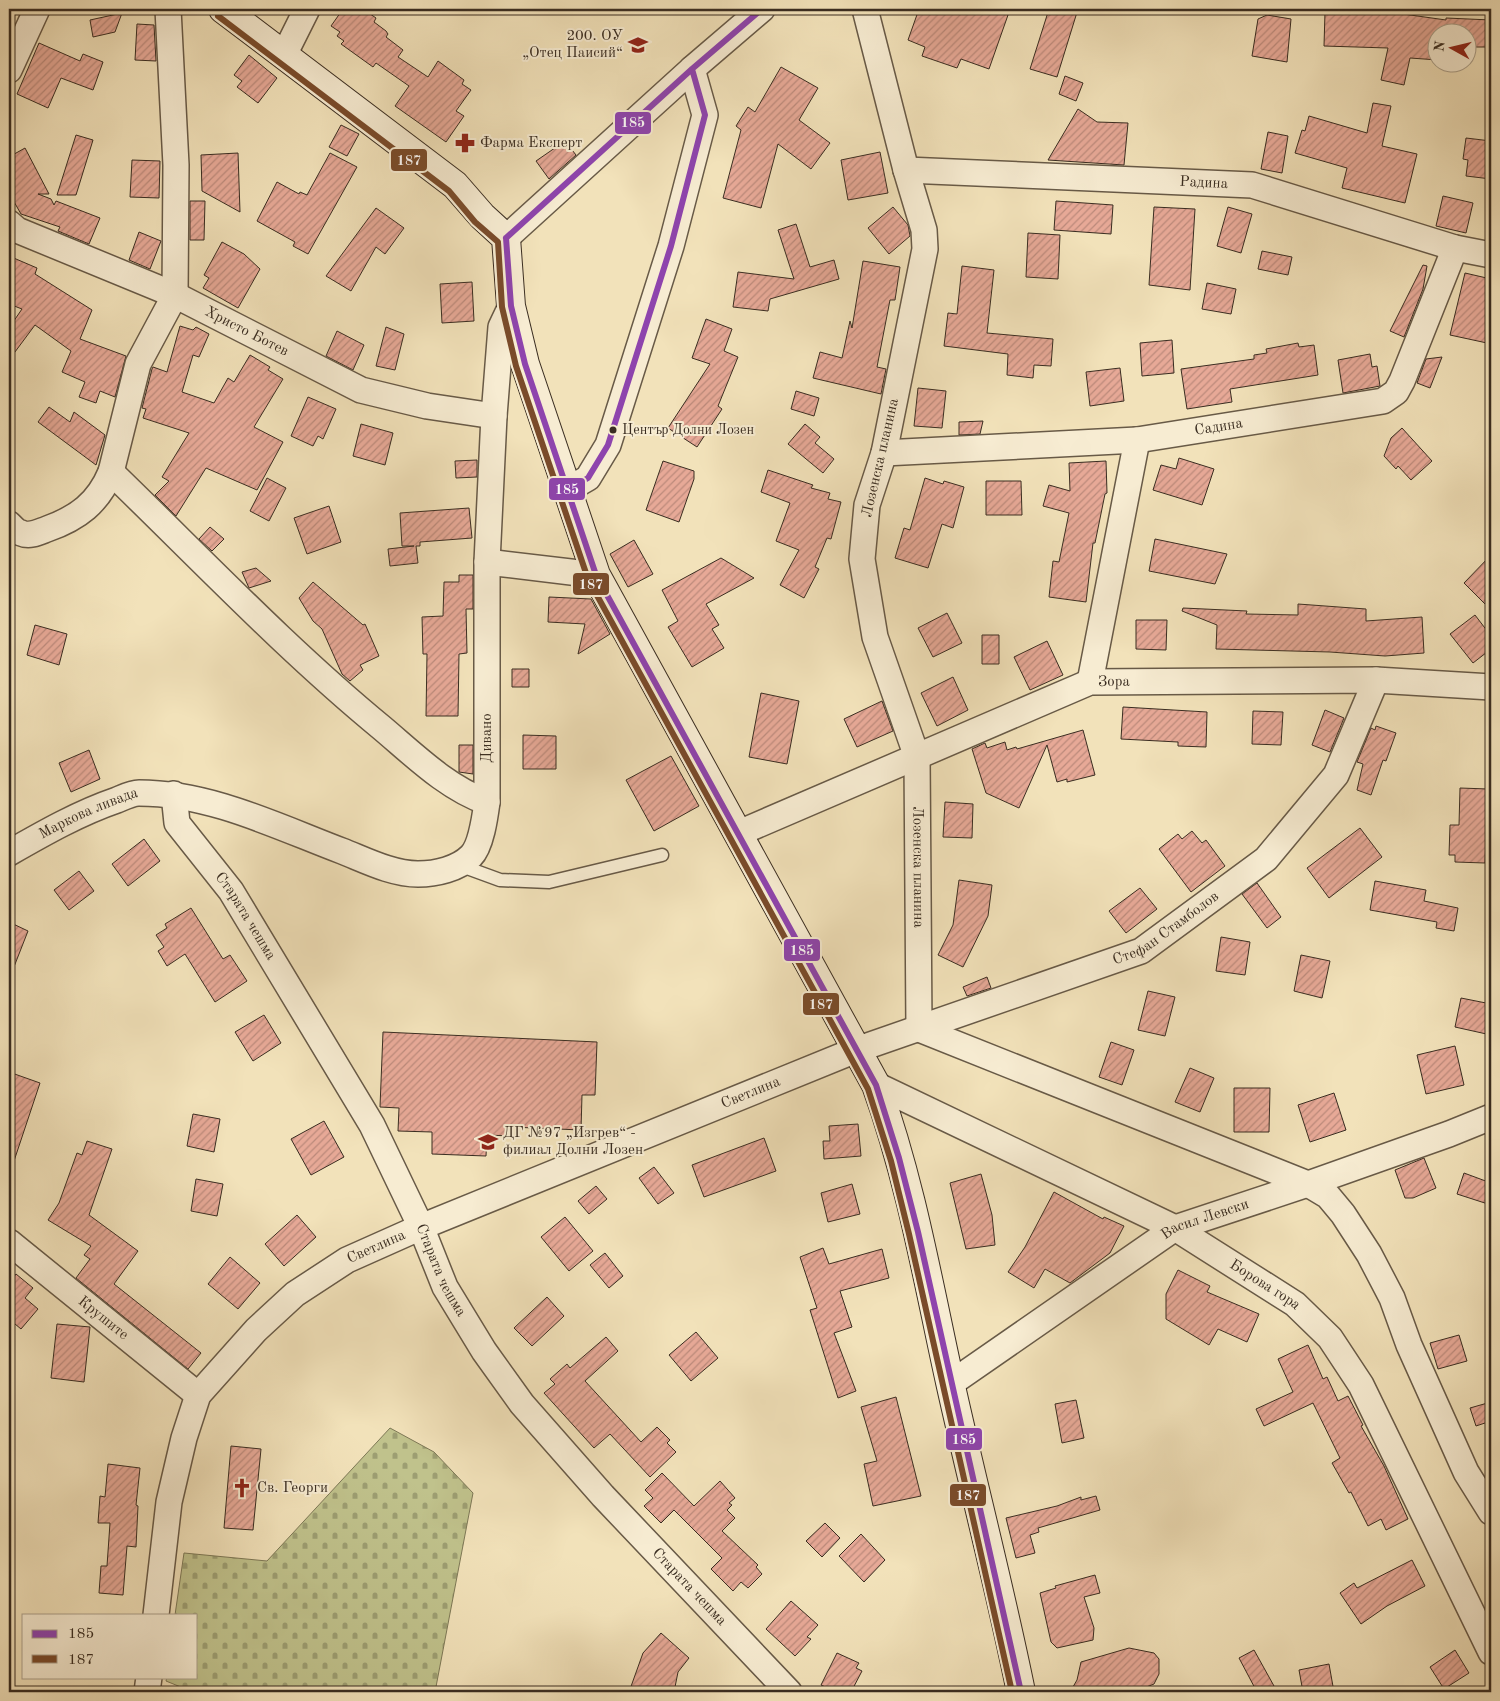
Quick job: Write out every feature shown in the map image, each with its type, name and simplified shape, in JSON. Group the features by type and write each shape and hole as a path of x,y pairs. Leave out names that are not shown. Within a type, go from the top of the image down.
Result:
{"street":[{"path":"9,70 17,33 37,9"},
{"path":"9,524 20,533 33,534 72,520 99,493 111,472 138,364 175,296 176,165 168,9"},
{"path":"223,9 455,185 506,238 511,306 525,364 569,489 596,575 876,1085 893,1133 919,1234 950,1384 1009,1631 1021,1692"},
{"path":"284,55 307,9"},
{"path":"506,238 692,69 762,9"},
{"name":"Лозенска планина","path":"865,9 906,170 924,230 925,249 884,453 867,505 862,559 875,637 917,757 919,1029"},
{"path":"569,489 588,478 608,444 671,246 705,115 692,69"},
{"name":"Радина","path":"906,170 1252,185 1455,248 1491,255"},
{"name":"Христо Ботев","path":"9,223 17,230 175,296 361,390 427,406 494,416"},
{"name":"Садина","path":"884,453 1137,440 1383,401 1396,392 1402,381 1455,248"},
{"name":"Дивано","path":"459,865 472,855 484,826 487,802 487,562 494,416 501,327 511,306"},
{"path":"1090,682 1137,440"},
{"path":"111,472 332,686 445,779 471,796 487,802"},
{"path":"487,562 596,575"},
{"name":"Зора","path":"739,834 1090,682 1376,680 1491,687"},
{"name":"Стефан Стамболов","path":"856,1050 1141,951 1266,859 1336,775 1376,680"},
{"name":"Маркова ливада","path":"9,853 99,806 136,793 174,794"},
{"path":"174,794 195,798 235,811 390,869 417,874 440,871 459,865"},
{"name":"Старата чешма","path":"174,794 177,823 231,891 372,1125 421,1227 445,1287 484,1351 522,1404 603,1496 790,1692"},
{"path":"919,1029 1308,1184 1328,1196 1343,1214 1370,1254 1392,1298 1409,1345 1466,1472 1491,1512"},
{"name":"Светлина","path":"156,1614 169,1502 184,1438 198,1395 256,1330 295,1294 347,1260 421,1227 856,1050"},
{"name":"Борова гора","path":"876,1085 1175,1228 1294,1304 1330,1338 1361,1385 1491,1652"},
{"name":"Васил Левски","path":"950,1384 1175,1228 1308,1184 1449,1134 1491,1117"},
{"name":"Крушите","path":"9,1242 198,1395"},
{"path":"147,1692 149,1678"}],"lane":[{"path":"459,865 500,880 549,882 662,855"}],"green space":[{"path":"390,1428 434,1452 473,1493 435,1692 193,1692 166,1681 167,1678 198,1678 198,1614 175,1614 184,1553 267,1561"}],"building":[{"path":"343,9 363,9 376,18 374,22 386,31 388,34 386,37 403,50 398,57 428,77 438,61 464,80 462,84 471,90 456,111 464,116 446,142 395,106 409,86 376,63 373,67 341,44 344,41 337,36 340,32 331,26"},
{"path":"919,9 989,9 1008,15 989,69 961,59 957,68 922,56 925,47 908,40"},
{"path":"1049,9 1078,9 1057,77 1030,69"},
{"path":"1325,12 1389,14 1389,12 1446,20 1446,18 1491,20 1491,47 1478,47 1478,22 1428,22 1428,59 1410,58 1404,85 1381,80 1388,48 1324,46"},
{"path":"122,13 115,32 93,37 90,20"},
{"path":"1267,15 1291,19 1287,62 1252,56 1258,19"},
{"path":"137,24 154,25 156,61 135,60"},
{"path":"39,43 80,61 83,54 103,62 93,90 61,78 48,108 17,94"},
{"path":"249,55 277,78 258,103 237,87 242,81 234,75"},
{"path":"781,67 818,88 799,120 830,143 811,169 778,144 761,208 723,198 741,130 736,126 748,107 755,112"},
{"path":"1065,76 1083,83 1076,101 1059,94"},
{"path":"1373,103 1391,106 1382,146 1417,154 1405,203 1342,188 1347,168 1295,153 1302,130 1305,131 1309,116 1367,133"},
{"path":"1078,109 1097,122 1128,123 1124,165 1048,160"},
{"path":"341,125 359,134 347,156 329,147"},
{"path":"1268,132 1288,136 1282,173 1261,169"},
{"path":"76,135 93,140 76,195 57,195"},
{"path":"1466,138 1491,141 1491,179 1466,176 1468,160 1463,159"},
{"path":"565,141 576,155 549,179 536,161"},
{"path":"25,148 49,194 38,194 51,199 54,205 56,201 100,218 89,244 58,231 60,227 21,214 9,193 9,157"},
{"path":"880,152 888,193 848,200 841,160"},
{"path":"238,153 240,212 202,191 201,155"},
{"path":"330,153 357,167 308,254 293,246 295,242 257,221 277,182 299,194 300,192 307,195"},
{"path":"132,160 160,161 159,198 130,197"},
{"path":"1443,196 1473,203 1466,233 1436,226"},
{"path":"190,201 205,201 204,240 190,240"},
{"path":"1056,201 1113,205 1111,234 1054,230"},
{"path":"893,207 908,225 910,236 889,254 868,228"},
{"path":"1154,207 1195,209 1190,290 1149,285"},
{"path":"1228,207 1252,214 1241,253 1217,246"},
{"path":"376,208 404,228 385,254 376,247 351,291 326,276"},
{"path":"796,224 810,267 834,260 839,279 770,299 768,311 733,307 738,272 794,279 778,230"},
{"path":"139,232 161,241 150,269 129,260"},
{"path":"1028,233 1060,235 1058,279 1026,277"},
{"path":"222,242 244,254 260,269 238,308 203,288 209,278 204,275"},
{"path":"1262,251 1292,257 1288,275 1258,269"},
{"path":"9,256 37,268 35,274 92,310 80,339 126,356 115,397 100,391 96,403 79,397 85,382 62,372 71,351 35,325 9,360 9,328 22,309 9,304"},
{"path":"863,261 900,267 895,300 890,300 877,367 886,369 881,394 813,378 820,352 842,358 850,321 852,328"},
{"path":"1423,265 1427,266 1423,289 1404,337 1390,331"},
{"path":"962,266 994,270 987,333 1053,339 1051,366 1034,365 1033,378 1007,375 1008,354 944,346 948,313 957,314"},
{"path":"1465,273 1491,279 1491,324 1487,343 1450,335"},
{"path":"472,282 474,321 442,323 440,284"},
{"path":"1207,283 1236,289 1231,314 1202,309"},
{"path":"706,319 732,329 724,351 738,357 718,406 722,409 697,447 668,428 710,364 692,358"},
{"path":"180,326 193,330 196,327 209,334 199,357 193,355 182,392 214,403 228,378 234,382 250,355 270,367 268,370 283,379 254,427 283,442 257,490 206,468 176,516 155,495 169,481 162,477 189,433 143,418 146,409 142,408 153,367 167,372"},
{"path":"386,327 404,334 395,370 376,366"},
{"path":"337,331 364,345 353,370 326,356"},
{"path":"1172,340 1174,373 1142,376 1140,343"},
{"path":"1298,343 1299,347 1314,345 1318,375 1230,389 1232,402 1187,409 1181,369 1254,359 1254,355 1267,353 1266,349"},
{"path":"1370,354 1372,367 1377,366 1380,386 1343,393 1338,360"},
{"path":"1442,357 1430,388 1417,383 1426,359"},
{"path":"1120,368 1124,401 1090,406 1086,372"},
{"path":"918,388 946,391 942,428 914,426"},
{"path":"796,391 819,398 814,416 791,409"},
{"path":"308,397 336,409 323,439 318,436 313,446 291,436"},
{"path":"49,407 70,422 74,412 105,435 96,465 38,422"},
{"path":"983,421 980,434 959,435 959,422"},
{"path":"361,424 393,433 385,465 353,456"},
{"path":"805,424 820,437 815,443 834,459 823,473 788,444"},
{"path":"1402,428 1432,461 1411,480 1398,466 1396,469 1384,456 1391,438"},
{"path":"1179,458 1214,469 1202,505 1153,490 1161,465 1176,469"},
{"path":"477,460 477,477 456,478 455,461"},
{"path":"663,461 694,471 694,479 679,522 646,510"},
{"path":"1106,461 1107,493 1105,494 1095,543 1093,543 1086,602 1049,597 1053,561 1059,562 1069,513 1043,506 1049,485 1070,491 1069,463"},
{"path":"768,470 813,485 811,488 830,493 828,499 841,502 831,539 827,538 815,567 819,569 804,598 780,585 799,550 776,541 790,503 761,492"},
{"path":"267,478 286,488 269,521 250,511"},
{"path":"925,478 943,484 944,481 964,487 953,528 942,524 928,568 895,558 904,528 910,530"},
{"path":"986,481 1021,481 1022,515 986,515"},
{"path":"329,506 341,542 307,554 294,518"},
{"path":"469,508 472,538 420,542 420,546 416,546 418,563 390,566 388,549 414,546 402,546 400,513"},
{"path":"210,527 224,539 212,551 199,539"},
{"path":"1155,539 1227,554 1215,584 1149,571"},
{"path":"634,540 653,574 628,587 610,554"},
{"path":"1491,555 1491,610 1464,583"},
{"path":"721,558 754,578 706,604 719,625 712,629 724,648 692,667 668,627 678,621 662,590"},
{"path":"256,568 271,581 249,588 242,572"},
{"path":"459,575 473,575 473,609 466,609 467,653 459,654 458,716 426,716 427,654 423,654 422,617 443,616 444,582 459,582"},
{"path":"313,582 363,625 365,624 379,656 360,665 363,670 350,681 342,674 322,629 313,621 299,598"},
{"path":"549,597 591,599 610,634 578,654 585,624 548,622"},
{"path":"1298,604 1366,609 1366,621 1422,617 1424,653 1385,656 1330,652 1216,649 1217,625 1182,611 1183,608 1247,611 1246,614 1298,615"},
{"path":"947,613 962,643 933,657 918,628"},
{"path":"1475,615 1491,636 1491,649 1473,663 1450,634"},
{"path":"1136,620 1167,620 1166,650 1136,649"},
{"path":"35,625 67,634 59,665 27,655"},
{"path":"982,635 999,635 999,664 982,664"},
{"path":"1047,641 1063,675 1030,690 1014,657"},
{"path":"512,669 529,669 529,687 512,687"},
{"path":"953,677 968,710 937,726 921,693"},
{"path":"761,693 799,701 787,764 749,757"},
{"path":"882,701 893,731 857,747 844,719"},
{"path":"1123,707 1207,712 1206,747 1178,746 1178,742 1121,739"},
{"path":"1325,710 1344,718 1330,752 1312,745"},
{"path":"1253,711 1283,712 1281,745 1252,744"},
{"path":"1376,726 1396,733 1386,761 1383,760 1371,795 1357,790 1363,764 1357,762 1371,728 1375,730"},
{"path":"1083,730 1095,775 1067,782 1067,779 1057,782 1047,745 1019,808 986,793 972,749 985,743 987,748 1005,742 1007,750 1016,747 1017,749"},
{"path":"523,735 556,736 556,769 523,769"},
{"path":"459,745 473,745 473,774 459,772"},
{"path":"89,750 100,779 71,792 59,763"},
{"path":"671,756 699,806 654,831 626,780"},
{"path":"1460,788 1488,789 1485,863 1455,862 1455,855 1449,855 1450,825 1459,825"},
{"path":"945,802 973,804 972,838 943,837"},
{"path":"1360,828 1382,857 1329,898 1307,868"},
{"path":"1192,831 1202,843 1206,840 1225,866 1191,892 1159,849 1178,834 1182,839"},
{"path":"144,839 160,861 128,886 112,864"},
{"path":"79,871 94,891 69,910 54,890"},
{"path":"959,880 992,885 988,916 963,967 938,955 953,925"},
{"path":"1375,881 1426,890 1424,901 1458,908 1454,931 1436,928 1437,922 1370,910"},
{"path":"1257,883 1281,917 1267,928 1242,894"},
{"path":"1140,888 1157,909 1126,933 1109,911"},
{"path":"191,908 223,959 230,955 247,981 215,1002 185,954 167,966 158,951 164,947 156,935 167,928 165,924"},
{"path":"9,922 28,931 10,977 9,976"},
{"path":"1221,937 1250,942 1245,975 1216,971"},
{"path":"1301,955 1330,961 1322,998 1294,991"},
{"path":"987,977 991,988 967,996 963,987"},
{"path":"1148,991 1175,997 1165,1036 1138,1030"},
{"path":"1461,998 1491,1004 1491,1035 1455,1027"},
{"path":"264,1015 281,1043 253,1061 235,1032"},
{"path":"383,1032 597,1042 595,1095 582,1095 581,1130 511,1127 511,1136 487,1135 486,1156 432,1154 432,1132 398,1131 399,1108 380,1107"},
{"path":"1111,1042 1134,1050 1122,1085 1099,1077"},
{"path":"1455,1046 1464,1085 1426,1094 1417,1055"},
{"path":"1190,1068 1214,1078 1200,1112 1175,1102"},
{"path":"9,1072 40,1083 12,1167 9,1167"},
{"path":"1234,1088 1270,1088 1269,1132 1234,1132"},
{"path":"1334,1093 1346,1130 1310,1142 1298,1105"},
{"path":"193,1114 220,1119 214,1152 187,1146"},
{"path":"324,1121 344,1157 311,1175 291,1139"},
{"path":"858,1124 861,1156 824,1159 823,1141 830,1141 829,1126"},
{"path":"764,1138 776,1171 704,1197 692,1165"},
{"path":"87,1141 112,1149 89,1215 138,1251 114,1284 201,1353 188,1369 76,1278 90,1259 84,1255 91,1246 48,1220 59,1203 77,1153 82,1155"},
{"path":"1424,1158 1436,1188 1413,1198 1405,1198 1395,1170"},
{"path":"654,1167 674,1193 658,1204 639,1178"},
{"path":"1464,1173 1491,1183 1491,1205 1457,1194"},
{"path":"981,1174 992,1215 995,1245 966,1249 950,1183"},
{"path":"196,1179 223,1184 217,1216 191,1211"},
{"path":"852,1184 860,1214 828,1222 821,1193"},
{"path":"596,1186 607,1199 589,1214 578,1201"},
{"path":"1054,1192 1103,1219 1104,1217 1124,1226 1110,1253 1070,1283 1045,1269 1034,1288 1008,1272 1025,1247"},
{"path":"297,1215 316,1237 284,1266 265,1244"},
{"path":"565,1217 593,1251 569,1271 541,1237"},
{"path":"823,1248 829,1264 882,1249 889,1278 840,1291 852,1327 834,1333 856,1391 838,1398 810,1310 817,1308 800,1257"},
{"path":"605,1253 623,1276 609,1288 590,1265"},
{"path":"230,1257 260,1283 238,1309 208,1284"},
{"path":"1178,1270 1210,1286 1207,1292 1259,1314 1247,1342 1218,1329 1209,1345 1166,1319 1166,1294"},
{"path":"16,1274 33,1288 25,1298 38,1309 21,1329 9,1319 9,1283"},
{"path":"547,1297 564,1316 532,1346 514,1328"},
{"path":"57,1324 90,1327 84,1382 51,1378"},
{"path":"696,1332 718,1358 691,1381 669,1355"},
{"path":"1459,1335 1467,1361 1438,1369 1430,1343"},
{"path":"606,1337 618,1351 585,1381 641,1442 657,1427 670,1440 667,1443 676,1452 650,1477 610,1434 594,1448 544,1393 555,1384 550,1379 567,1364 570,1368"},
{"path":"1308,1345 1323,1379 1327,1377 1338,1401 1348,1396 1363,1425 1361,1426 1384,1466 1408,1519 1386,1530 1381,1519 1368,1526 1351,1492 1349,1493 1332,1463 1340,1458 1313,1403 1264,1426 1256,1409 1293,1392 1278,1359"},
{"path":"896,1397 921,1496 873,1506 864,1464 877,1461 861,1407"},
{"path":"1076,1400 1084,1438 1062,1443 1055,1404"},
{"path":"1491,1402 1491,1421 1476,1426 1470,1408"},
{"name":"Св. Георги","path":"231,1446 261,1449 253,1530 224,1528"},
{"path":"108,1464 140,1468 136,1505 138,1506 136,1547 127,1546 123,1595 99,1593 101,1566 107,1566 110,1523 98,1523 100,1496 105,1497"},
{"path":"662,1473 694,1506 720,1481 735,1498 729,1503 732,1505 727,1510 735,1518 722,1531 758,1565 756,1567 762,1574 748,1588 741,1582 733,1591 711,1569 722,1558 674,1510 661,1523 644,1506 653,1498 645,1490"},
{"path":"1096,1496 1100,1510 1038,1528 1039,1532 1030,1535 1035,1553 1016,1558 1006,1518 1057,1506 1081,1497 1081,1500"},
{"path":"825,1523 840,1538 822,1557 806,1541"},
{"path":"861,1534 885,1560 864,1582 839,1556"},
{"path":"1412,1560 1425,1586 1387,1606 1361,1624 1340,1593 1354,1583 1357,1588"},
{"path":"1095,1575 1100,1593 1084,1597 1094,1628 1093,1640 1057,1648 1051,1642 1040,1593 1056,1588 1055,1586"},
{"path":"791,1601 818,1625 807,1637 811,1639 795,1656 766,1629"},
{"path":"661,1633 689,1658 678,1672 674,1692 629,1692 643,1653"},
{"path":"1129,1648 1154,1653 1159,1659 1159,1674 1154,1684 1134,1692 1070,1692 1077,1680 1081,1662"},
{"path":"1254,1650 1274,1686 1261,1692 1257,1692 1239,1658"},
{"path":"1455,1650 1469,1673 1444,1689 1430,1667"},
{"path":"837,1653 859,1663 856,1668 862,1671 851,1692 836,1692 821,1685"},
{"path":"1329,1664 1334,1692 1303,1692 1299,1670"}],"transit line":[{"name":"185","path":"506,238 692,69 762,9"},
{"name":"187","path":"218,16 449,191 475,222 498,242 502,307 516,366 588,579 868,1089 891,1161 909,1234 1012,1692"},
{"name":"185","path":"569,489 588,478 608,445 671,246 705,115 692,69"},
{"name":"185","path":"506,238 511,306 525,364 596,575 876,1085 899,1158 918,1232 1021,1692"}],"place":[{"name":"200. ОУ „Отец Паисий“","path":"638,45"},
{"name":"Фарма Експерт","path":"465,143"},
{"name":"Център Долни Лозен","path":"613,430"},
{"name":"ДГ №97 „Изгрев“ - филиал Долни Лозен","path":"488,1142"},
{"name":"Св. Георги","path":"242,1488"}]}
